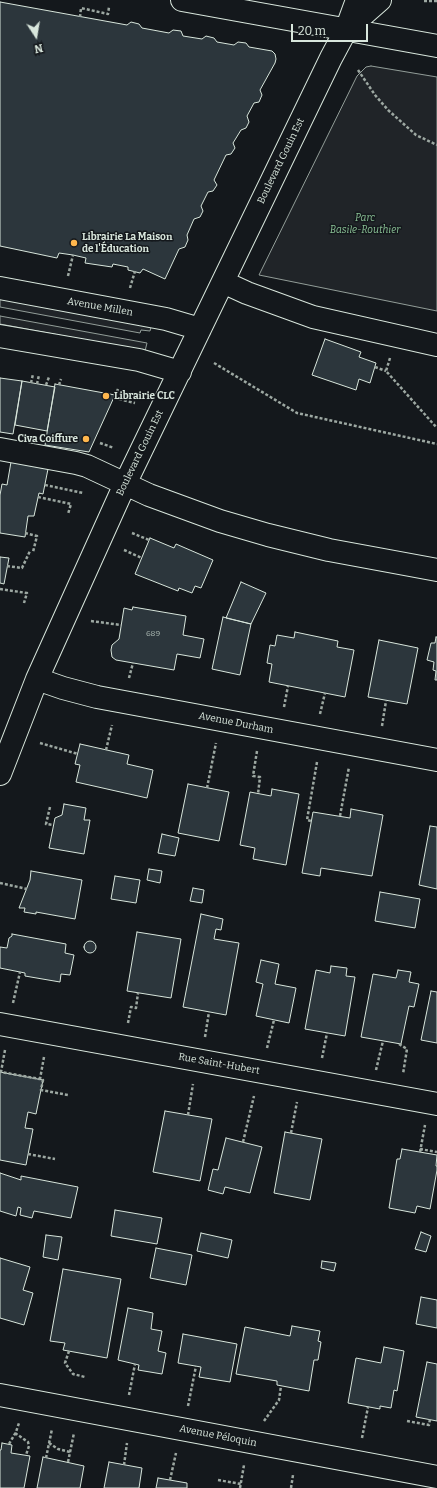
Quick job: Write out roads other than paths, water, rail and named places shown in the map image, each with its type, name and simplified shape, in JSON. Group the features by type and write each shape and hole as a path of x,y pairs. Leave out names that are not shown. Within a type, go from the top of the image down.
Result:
{"street":[{"path":"182,0 437,46"},
{"name":"Boulevard Gouin Est","path":"0,774 37,679 125,484 331,58 346,30 357,0"},
{"name":"Boulevard Gouin Est","path":"346,30 380,0"},
{"path":"222,282 247,293 313,317 437,345"},
{"name":"Avenue Millen","path":"0,288 166,318 200,329"},
{"path":"0,336 139,360 180,372"},
{"path":"0,449 87,466 150,495 220,521 268,535 329,550 437,570"},
{"name":"Avenue Durham","path":"37,679 70,690 104,698 437,760"},
{"name":"Rue Saint-Hubert","path":"0,1024 437,1104"},
{"name":"Avenue Péloquin","path":"0,1395 437,1477"}],"place":[{"name":"Librairie La Maison de l'Éducation","path":"74,243"},
{"name":"Librairie CLC","path":"106,396"},
{"name":"Civa Coiffure","path":"86,439"}],"park label":[{"name":"Parc Basile-Routhier","path":"365,224"}]}
